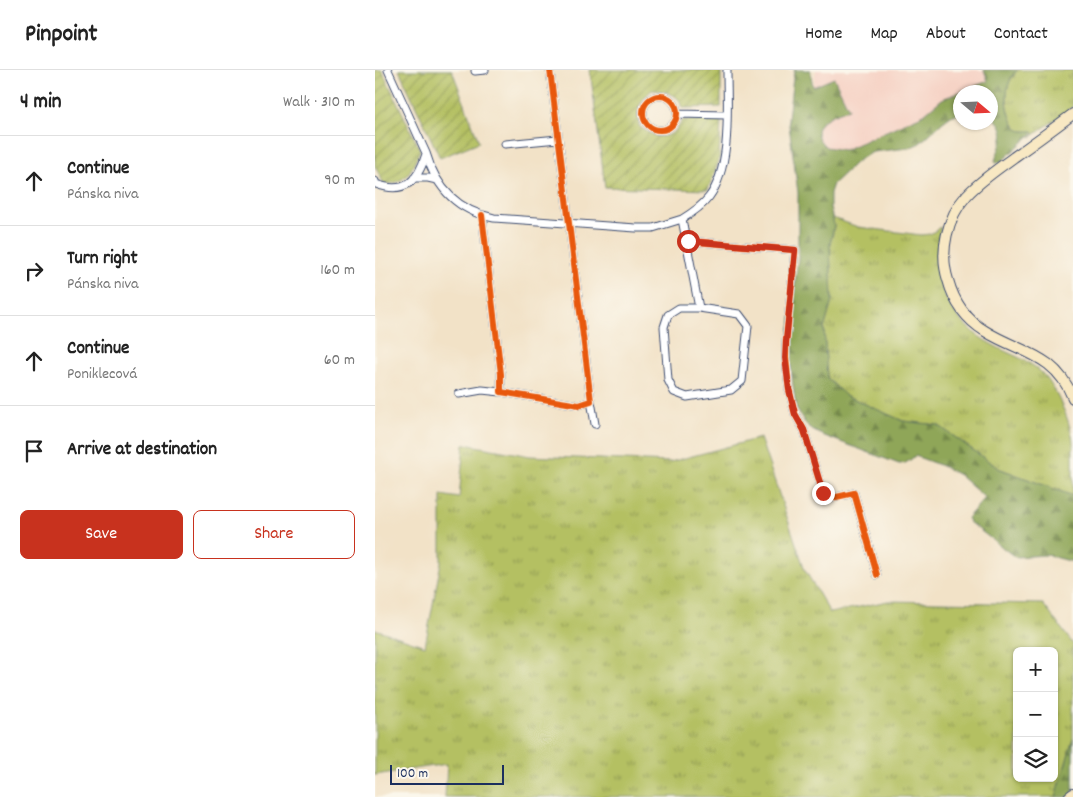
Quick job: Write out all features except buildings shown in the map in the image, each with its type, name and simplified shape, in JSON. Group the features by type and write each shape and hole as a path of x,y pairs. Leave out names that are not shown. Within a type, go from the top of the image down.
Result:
{"main road":[{"path":"1073,114 985,178 968,194 960,204 952,221 945,240 944,257 950,288 965,315 990,334 1043,360 1062,378 1073,398"},
{"path":"1069,797 1073,794"}],"street":[{"path":"388,70 426,153 430,168 447,194 456,202 482,215 569,224 636,228 653,228 683,219 709,198 718,182 724,162 727,70"},
{"path":"475,71 485,70"},
{"path":"550,70 595,424"},
{"path":"659,96 670,99 676,108 677,114 669,128 659,130 649,126 643,117 648,101 659,96"},
{"path":"677,114 727,115"},
{"path":"505,144 558,139"},
{"path":"375,183 390,189 403,187 414,178 422,166 426,153"},
{"path":"414,178 437,180"},
{"path":"482,215 501,374 501,392"},
{"path":"683,219 699,308"},
{"path":"688,241 795,250 785,358 793,408 804,430 823,493 832,498 854,493 877,575"},
{"path":"679,308 699,308 739,314 748,326 742,380 731,390 687,397 674,392 668,380 664,327 668,315 679,308"},
{"path":"459,394 482,390 579,405 591,401"}],"shaded area":[{"path":"816,70 984,70 989,81 979,85 953,85 953,95 942,99 924,114 844,150 826,147 819,138 818,130 820,123 826,117 849,109 834,78 813,87"}],"green space":[{"path":"375,70 382,70 420,150 408,174 398,181 384,184 375,166"},
{"path":"399,70 452,70 479,142 440,158"},
{"path":"590,70 721,70 721,107 683,108 675,96 652,90 644,98 638,115 639,126 658,136 668,135 673,132 683,120 721,120 719,161 708,190 605,187"},
{"path":"794,70 810,70 813,87 834,78 849,109 835,114 822,122 818,127 817,133 819,140 826,147 844,150 924,114 942,99 953,95 953,115 920,143 909,148 873,152 855,163 833,184 830,193 830,207 834,225 830,244 832,301 824,329 827,378 845,395 903,421 938,425 998,468 1073,496 1073,562 1047,555 1015,557 969,522 967,518 985,498 959,475 942,466 915,456 906,463 899,464 822,435 812,430 805,423 796,408 788,346 798,258 798,193 788,118"},
{"path":"984,70 1018,70 1008,85 1008,109 1012,120 1019,130 1034,132 998,163 995,161 1001,143 1001,126 998,122 998,85 978,85 988,81"},
{"path":"1018,70 1073,70 1073,107 1031,137 1034,134 1033,131 1021,131 1015,126 1008,109 1008,85"},
{"path":"833,218 858,227 921,235 930,234 941,227 938,245 940,280 945,296 953,310 977,335 1028,362 1040,371 1058,398 1067,417 1072,435 1073,496 998,468 938,425 903,421 845,395 827,378 824,329 832,301 830,244 833,233"},
{"path":"760,438 805,570 830,613 888,601 1043,604 1073,644 1073,739 1056,797 445,797 447,764 375,775 375,629 425,646 441,562 441,495 459,498 464,444 530,456 670,462"},
{"path":"1073,739 1073,797 1056,797"}],"cycle path":[{"path":"482,215 501,374 501,392 579,405 591,401 550,70"},
{"path":"660,96 672,101 677,113 672,125 660,130 648,125 643,113 648,101 660,96"},
{"path":"688,241 795,250 786,342 789,389 795,414 804,430 823,493 832,498 854,493 877,575"}],"route":[{"path":"688,241 795,250 785,358 789,389 795,414 804,430 823,493"}]}
